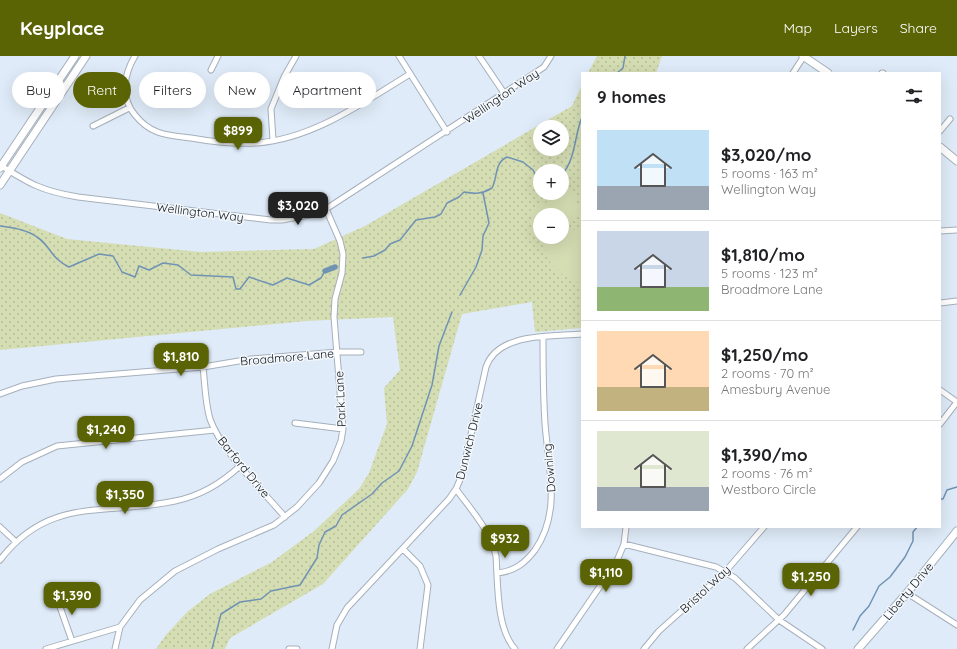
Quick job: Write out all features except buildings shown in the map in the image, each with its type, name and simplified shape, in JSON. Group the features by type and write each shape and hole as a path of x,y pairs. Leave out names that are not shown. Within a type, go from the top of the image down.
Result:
{"main road":[{"path":"0,166 75,56"},
{"path":"0,185 86,56"},
{"path":"804,56 827,72"},
{"path":"941,148 957,161"},
{"name":"Liberty Drive","path":"858,649 907,593 957,531"}],"street":[{"path":"127,72 128,67 135,56"},
{"path":"211,70 218,56"},
{"path":"273,140 271,109 284,77 296,56"},
{"path":"399,56 447,132"},
{"path":"479,56 504,93"},
{"name":"Wellington Way","path":"0,166 29,184 53,193 228,216 282,220 314,214 326,209 447,132 544,67 551,56"},
{"path":"794,72 804,56"},
{"path":"93,126 129,108 142,124 158,133 220,143 258,143 290,136 329,121 410,74"},
{"path":"941,130 950,119"},
{"name":"Park Lane","path":"114,649 120,627 140,600 175,571 218,549 261,531 286,517 308,495 329,469 337,453 343,429 335,299 343,268 343,254 340,241 326,209"},
{"path":"941,231 957,230"},
{"path":"941,303 957,301"},
{"name":"Dunwich Drive","path":"332,649 337,625 343,613 449,499 456,489 462,475 489,361 497,351 512,342 524,339 581,334"},
{"name":"Downing","path":"498,573 512,570 524,562 541,541 550,519 552,500 544,398 543,337"},
{"name":"Broadmore Lane","path":"0,394 22,386 45,381 203,367 251,359 338,352 361,352"},
{"name":"Barford Drive","path":"203,367 207,403 215,430 241,465 286,517"},
{"path":"941,391 957,402 941,423"},
{"path":"295,423 343,429"},
{"path":"0,479 22,462 57,446 215,430"},
{"path":"0,560 16,542 37,526 68,514 87,510 166,503 189,498 214,486 241,465"},
{"path":"456,489 489,535 496,556 504,630 515,649"},
{"path":"0,527 16,542"},
{"path":"556,649 616,563 624,544 626,528"},
{"name":"Bristol Way","path":"644,649 659,631 725,572 763,528"},
{"path":"747,649 779,620 856,528"},
{"path":"624,544 716,567 735,578 779,620 822,649"},
{"path":"403,549 420,566 428,586 420,649"},
{"path":"61,591 60,607 72,641"},
{"path":"907,593 957,625"},
{"path":"46,649 120,627"},
{"path":"289,649 297,649"}],"green space":[{"path":"597,56 662,56 656,72 589,72"},
{"path":"581,87 581,328 535,332 532,302 462,314 417,472 408,489 323,584 230,638 225,649 156,649 165,636 187,612 210,594 272,562 314,531 359,489 369,473 387,424 384,388 400,370 393,317 306,321 0,350 0,213 67,239 201,252 314,249 365,226 533,129 533,156 569,156 569,120 548,120 572,106"},
{"path":"571,189 581,214 569,220 569,208 536,208 550,200 569,200 569,190"},
{"path":"533,209 533,217 530,211"},
{"path":"569,229 581,230 581,283 567,278 554,267 546,253 546,244 569,244"}],"waterway":[{"path":"618,72 623,68 625,56"},
{"path":"569,164 581,120"},
{"path":"363,258 374,256 385,250 390,244 400,240 416,220 435,217 441,214 447,203 459,197 464,192 478,193 492,188 498,167 507,157 523,162 533,170"},
{"path":"460,295 476,267 482,250 483,236 489,223 483,193"},
{"path":"0,226 19,229 33,234 45,244 58,260 69,267 99,254 113,256 122,272 135,277 139,266 149,270 163,263 178,265 191,275 233,277 236,289 240,289 249,277 273,285 287,278 309,285 321,278 325,271"},
{"path":"325,271 335,267"},
{"path":"212,649 221,614 240,602 261,599 271,591 300,585 317,558 319,545 325,532 336,526 342,515 372,494 382,483 399,471 412,446 432,385 439,346 452,312"},
{"path":"941,499 943,499 947,490 957,487"},
{"path":"853,630 860,616 869,606 879,586 890,577 905,557 913,541 913,532 916,528"}]}
